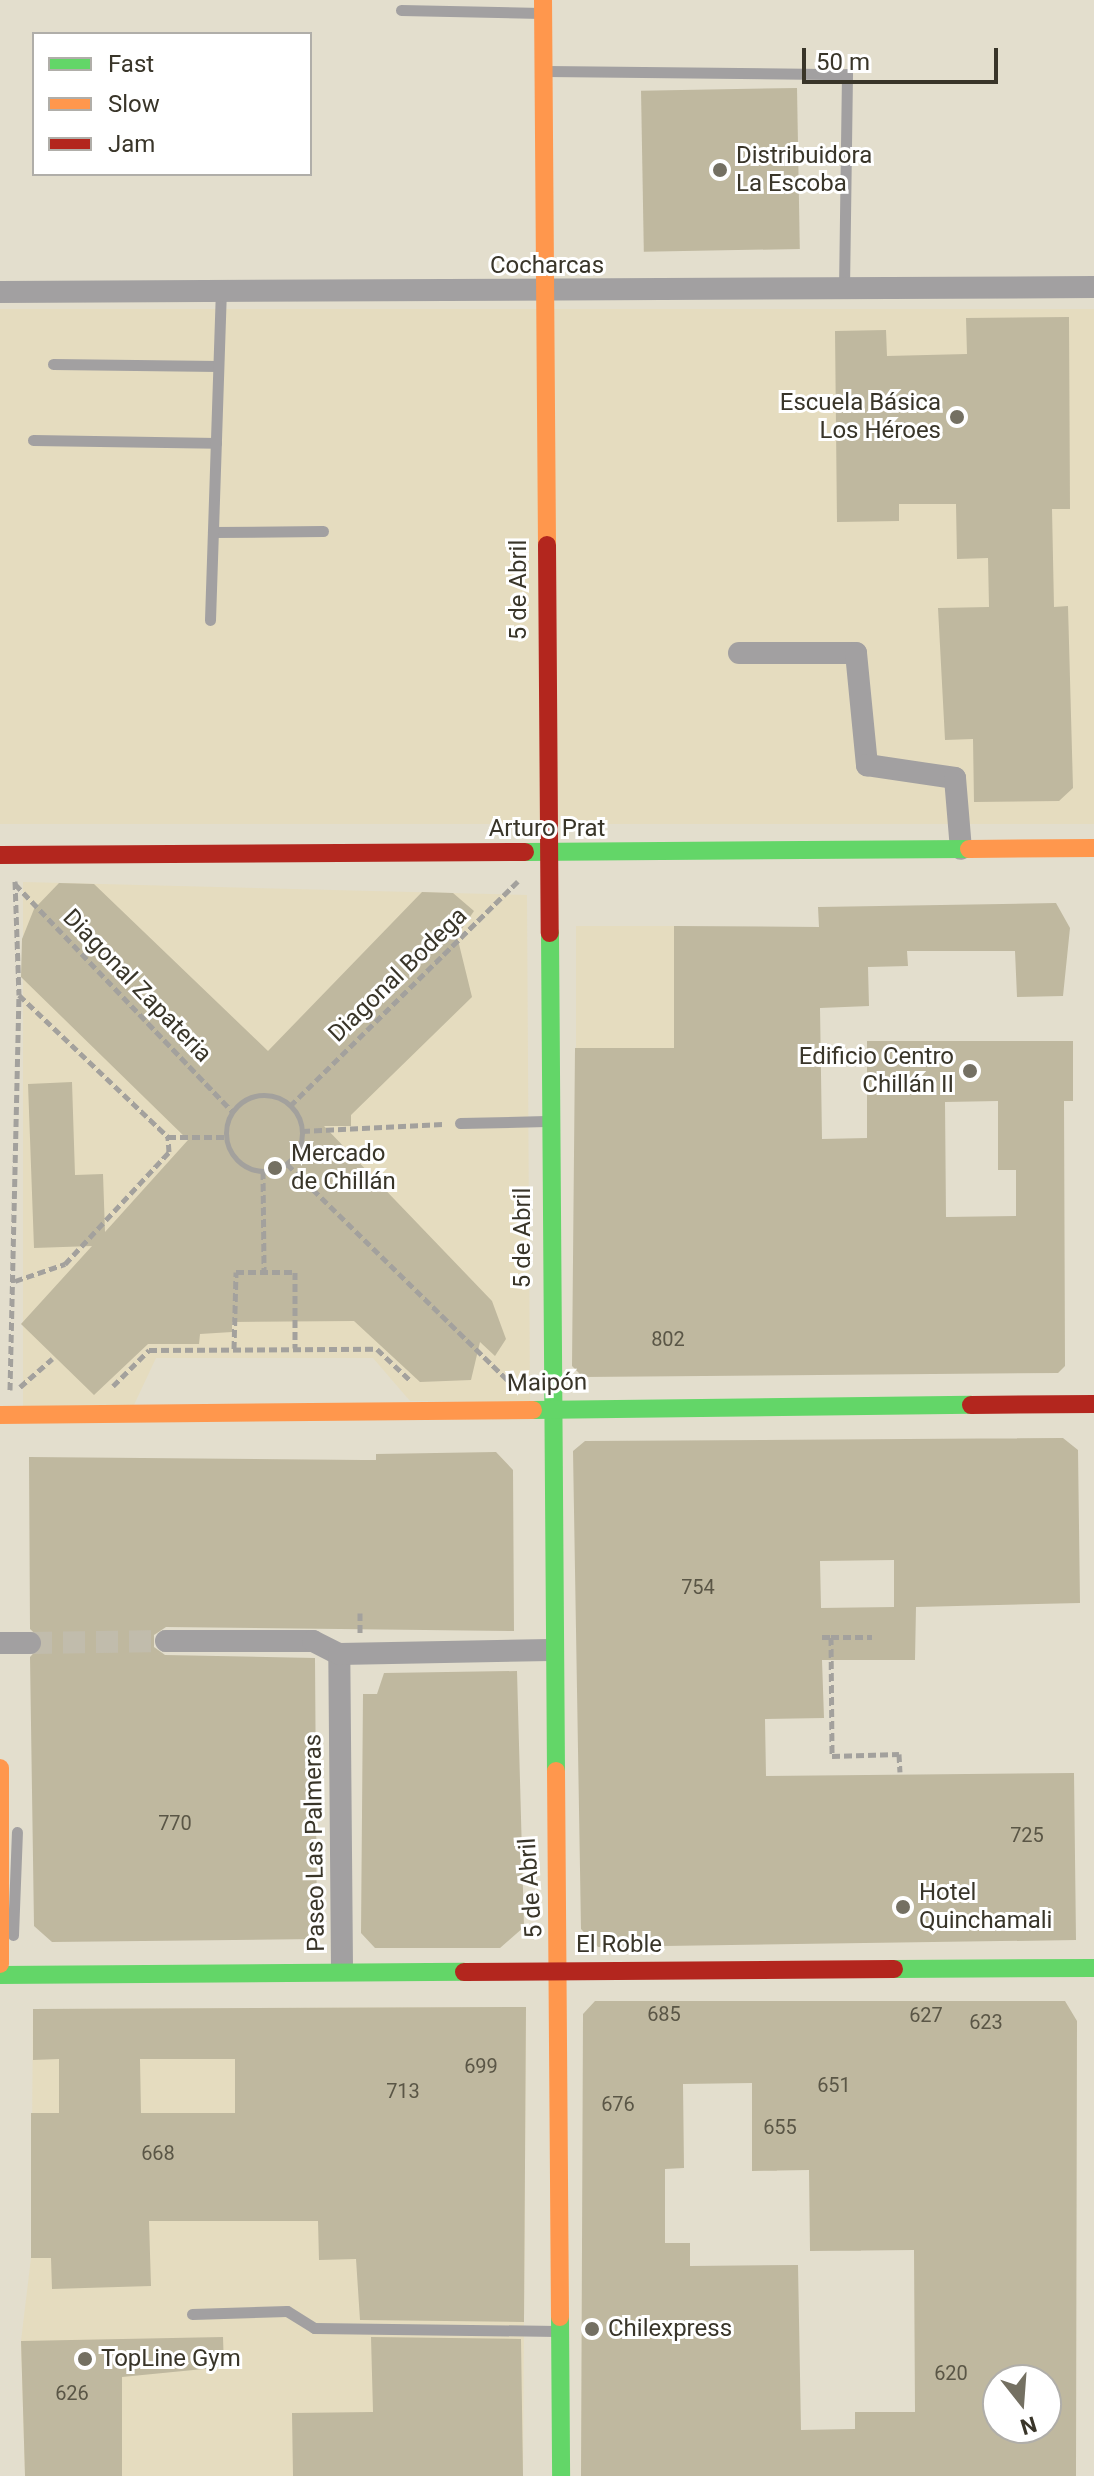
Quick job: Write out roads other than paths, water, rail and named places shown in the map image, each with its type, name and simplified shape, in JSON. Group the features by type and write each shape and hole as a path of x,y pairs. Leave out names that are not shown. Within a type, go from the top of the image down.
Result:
{"street":[{"name":"5 de Abril","path":"543,7 551,1830 561,1969 561,2476"},
{"name":"Cocharcas","path":"0,292 542,293 1094,287"},
{"path":"739,653 856,653 867,765 955,778 961,849"},
{"name":"Arturo Prat","path":"0,855 545,854 1094,848"},
{"name":"Maipón","path":"0,1415 548,1407 1094,1404"},
{"path":"166,1641 313,1641 339,1654 550,1650"},
{"path":"0,1643 30,1643"},
{"name":"Paseo Las Palmeras","path":"339,1654 342,1967"},
{"path":"0,1768 1,1965"},
{"name":"El Roble","path":"1,1965 561,1969 1094,1968"}],"lane":[{"path":"401,10 543,7"},
{"path":"542,71 847,74 844,291"},
{"path":"210,620 221,292"},
{"path":"53,364 218,366"},
{"path":"33,440 216,443"},
{"path":"213,532 323,531"},
{"path":"460,1123 546,1121"},
{"path":"1,1965 17,1915 17,1832"},
{"path":"192,2314 287,2311 314,2328 561,2331"}],"tunnel":[{"path":"30,1643 166,1641"}],"place":[{"name":"Distribuidora La Escoba","path":"720,170"},
{"name":"Escuela Básica Los Héroes","path":"957,417"},
{"name":"Edificio Centro Chillán II","path":"970,1071"},
{"name":"Mercado de Chillán","path":"275,1168"},
{"name":"Hotel Quinchamali","path":"903,1907"},
{"name":"Chilexpress","path":"592,2329"},
{"name":"TopLine Gym","path":"85,2359"}]}
